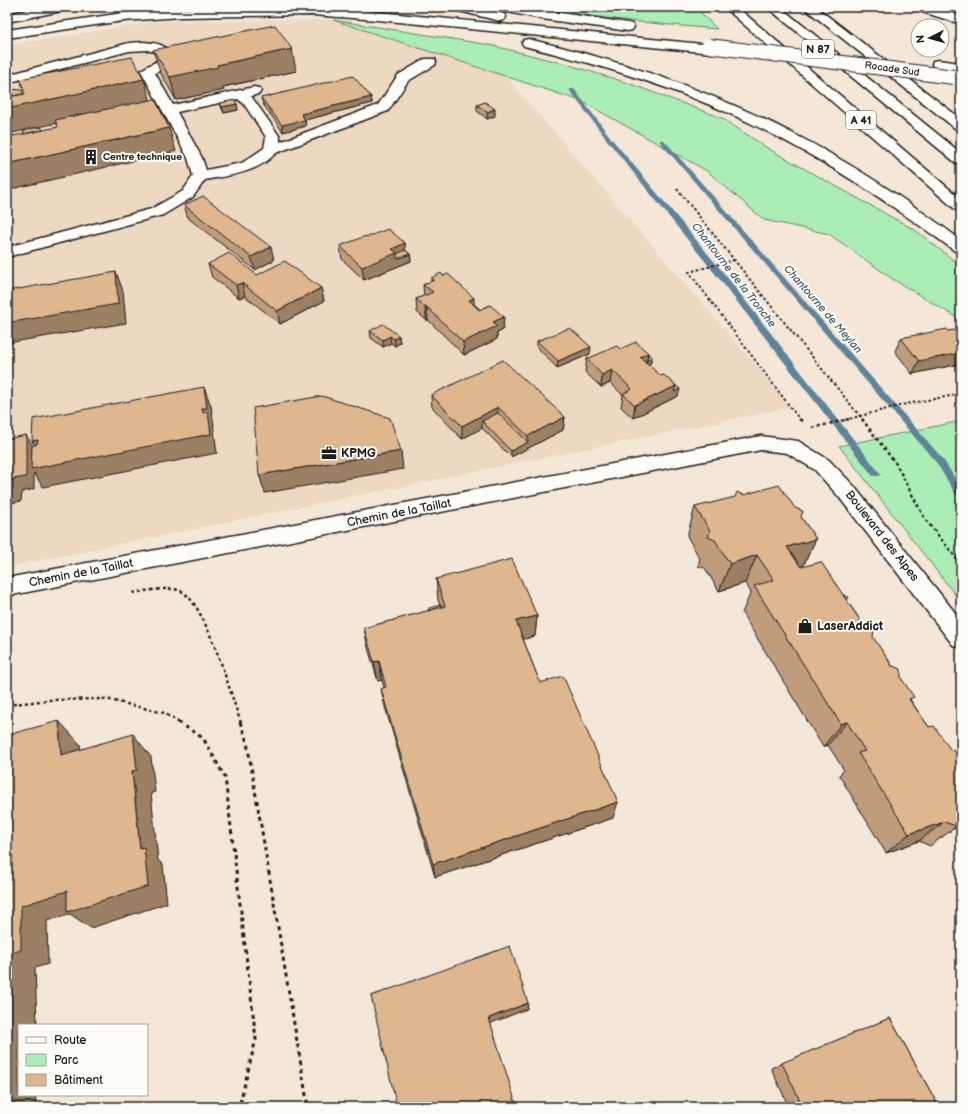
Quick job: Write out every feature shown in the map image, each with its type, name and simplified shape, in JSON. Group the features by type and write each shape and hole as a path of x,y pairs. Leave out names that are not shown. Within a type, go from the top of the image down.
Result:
{"main road":[{"path":"7,18 62,7"},
{"path":"458,7 498,17 565,29 709,44"},
{"path":"502,7 542,15 640,28"},
{"path":"725,7 761,34"},
{"name":"A 41","path":"730,7 961,207"},
{"name":"A 41","path":"773,7 961,160"},
{"path":"809,7 961,126"},
{"path":"920,7 961,20"},
{"path":"7,34 123,17 227,11 326,12 425,22 709,44"},
{"path":"425,22 571,53 635,72 723,105 795,140 854,174 903,205 961,248"},
{"name":"Rocade Sud","path":"709,44 823,60 959,74"},
{"name":"N 87","path":"709,44 938,64 959,74"},
{"path":"7,79 129,47 144,45 157,47 164,51 166,58 160,66 148,71 195,158 200,176"},
{"path":"7,252 157,212 188,194 200,176 246,167 259,161 271,150 383,108 404,78 430,62"},
{"path":"169,110 247,93 249,101 274,137 271,150"},
{"name":"Chemin de la Taillat","path":"7,587 606,473 716,450 761,443 791,446"},
{"name":"Boulevard des Alpes","path":"791,446 822,465 846,491 961,638"}],"path":[{"path":"677,189 860,416 896,464 925,519 961,564"},
{"path":"734,260 689,272 808,429"},
{"path":"824,425 906,404 961,394"},
{"path":"132,593 164,589 181,592 192,600 209,632 247,742 308,1107"},
{"path":"7,705 49,700 106,699 164,713 203,738 225,777 256,1039 239,1107"}],"shaded area":[{"path":"333,20 497,66 792,407 7,567 7,45 160,21"}],"green space":[{"path":"539,7 695,7 717,29 605,18"},
{"path":"333,20 490,45 566,64 628,83 722,118 767,148 915,230 961,266 961,320 894,280 829,234 764,220 707,171 581,101"},
{"path":"961,421 961,602 839,446"}],"building":[{"path":"275,25 292,49 170,77 153,50"},
{"path":"132,57 144,79 7,109 7,97 25,94 20,79"},
{"path":"353,76 371,97 301,114 305,120 282,125 261,98"},
{"path":"7,87 9,89 22,90 23,94 7,97"},
{"path":"155,99 169,128 7,164 7,131 11,130 13,136 58,127 55,120"},
{"path":"235,100 237,104 222,107 220,103"},
{"path":"485,102 495,109 487,112 477,105"},
{"path":"41,127 43,130 24,134 23,132 28,129"},
{"path":"203,196 271,247 251,257 184,205"},
{"path":"388,229 405,243 392,249 397,253 362,267 340,246 366,236 367,237"},
{"path":"405,250 410,254 397,259 397,254"},
{"path":"229,253 257,275 285,261 321,288 277,311 242,283 236,285 208,264"},
{"path":"116,272 118,304 7,323 7,291"},
{"path":"441,273 443,276 448,274 474,298 469,300 479,310 490,305 504,317 493,322 497,326 463,342 427,307 416,299 433,292 423,285 434,280 431,278"},
{"path":"383,324 399,336 394,339 390,336 383,340 370,331"},
{"path":"570,328 591,347 558,361 537,341"},
{"path":"947,329 948,331 954,330 961,337 961,342 958,342 961,345 961,353 919,361 901,338"},
{"path":"636,342 648,353 640,357 661,376 664,375 676,386 635,405 623,394 632,389 612,370 602,375 587,359 617,346 620,349"},
{"path":"648,354 652,357 647,360"},
{"path":"503,360 565,417 528,436 498,407 462,426 431,395"},
{"path":"672,382 680,389 674,392 676,386"},
{"path":"204,387 207,408 202,408 203,413 208,412 211,434 31,469 32,446 37,444 38,440 32,441 33,419"},
{"name":"KPMG","path":"322,396 390,418 401,451 259,475 253,408"},
{"path":"498,413 528,442 511,451 482,421"},
{"path":"26,435 26,477 13,479 13,489 7,490 7,439"},
{"path":"779,485 795,508 803,511 801,517 816,539 787,547 801,567 821,562 864,626 874,629 873,637 892,666 901,669 901,678 914,697 909,699 929,727 934,726 950,749 960,754 961,815 956,816 956,826 944,822 909,834 858,753 865,751 847,722 841,724 754,586 774,580 757,555 730,564 715,540 708,537 710,531 695,507 735,497 737,492 743,495"},
{"path":"512,559 537,616 516,621 540,683 563,676 618,802 433,864 381,689 386,687 379,661 374,662 364,628 445,606 436,579"},
{"path":"843,595 849,597 847,601"},
{"path":"441,605 441,607 428,611 429,608"},
{"path":"59,721 61,755 133,734 137,770 132,771 140,848 144,847 148,886 67,912 67,891 21,906 21,950 7,954 7,735"},
{"path":"510,946 528,1003 489,1018 517,1107 397,1107 371,996"},
{"path":"7,954 8,1056 7,1056"},
{"path":"890,1018 939,1107 803,1107 782,1063"}],"waterway":[{"name":"Chantourne de la Tronche","path":"572,90 609,139 720,274 876,474"},
{"name":"Chantourne de Meylan","path":"662,141 939,460 961,495"}],"place":[{"name":"Centre technique","path":"91,157"},
{"name":"KPMG","path":"329,453"},
{"name":"LaserAddict","path":"805,626"}]}
